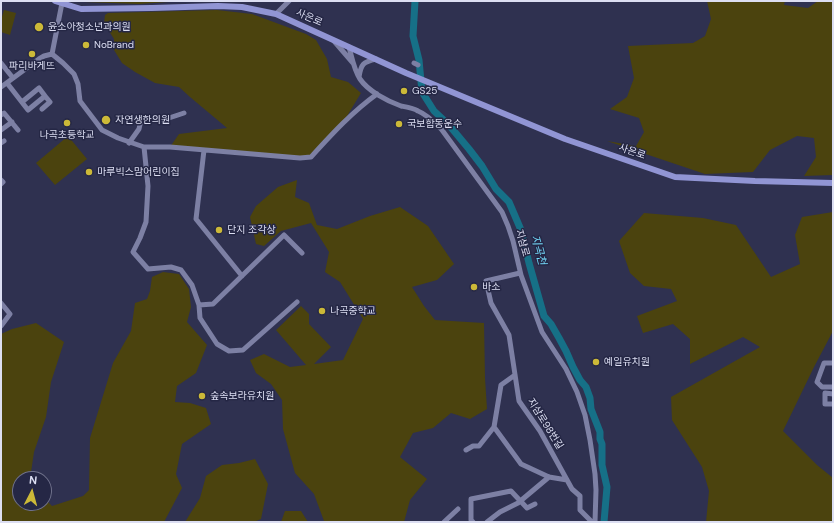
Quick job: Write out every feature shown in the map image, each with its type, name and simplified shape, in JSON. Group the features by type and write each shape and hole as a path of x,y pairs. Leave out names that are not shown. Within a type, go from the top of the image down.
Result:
{"main road":[{"name":"사은로","path":"59,2 81,9 218,6 242,7 276,14 436,86 565,139 675,177 755,182 833,183"}],"street":[{"path":"276,14 289,1"},
{"path":"52,54 59,2"},
{"path":"334,41 353,64"},
{"name":"지삼로","path":"349,47 353,64 366,87 388,101 418,110 433,120 442,130 502,212 513,241 520,273 542,332 577,392 585,415 596,474 595,522"},
{"path":"1,86 39,59 52,54 64,62 74,74 78,84 80,101 102,130 129,143 144,147 170,147 300,158 311,157 344,121 361,105 377,94"},
{"path":"359,76 360,69 364,63 376,59"},
{"path":"1,63 13,78"},
{"path":"7,82 28,110 45,96"},
{"path":"22,102 39,88 50,102 42,109"},
{"path":"1,115 4,113 18,130"},
{"path":"129,143 139,129 140,120 166,119 184,113"},
{"path":"1,130 12,122"},
{"path":"144,147 148,186 146,222 133,252 148,268 171,267 181,270 192,285 199,305 200,318 217,344 229,351 243,350 297,302"},
{"path":"204,150 196,219 242,276"},
{"path":"1,180 3,182 1,184"},
{"path":"199,305 213,304 284,235 302,253"},
{"name":"지삼로98번길","path":"520,273 486,281 491,303 509,335 519,401 540,431 572,489 580,496 580,510 592,522"},
{"path":"1,303 10,314 1,326"},
{"path":"833,363 824,363 817,382 822,387 833,388"},
{"path":"466,450 473,446 479,446 494,427 501,385 515,375"},
{"path":"833,394 825,393 825,404 833,404"},
{"path":"494,427 521,464 549,476 567,480"},
{"path":"487,522 500,512 520,501 549,476"},
{"path":"473,522 471,520 472,499 511,491 527,508 535,504"},
{"path":"444,522 451,519 458,509"}],"shaded area":[{"path":"81,1 183,1 139,4"},
{"path":"707,1 785,1 784,5 808,8 818,1 833,1 833,175 804,176 816,157 814,138 797,136 770,150 753,172 705,174 607,141 636,146 644,132 639,118 610,109 627,97 634,78 628,46 693,43 705,36 711,19"},
{"path":"4,10 16,13 10,35 1,32 1,20"},
{"path":"217,10 252,14 306,34 316,40 327,59 331,77 348,82 361,93 344,121 311,157 170,147 179,134 227,128 179,87 155,83 122,63 114,50 114,39 104,23 105,15 108,13"},
{"path":"68,136 87,159 55,185 36,163"},
{"path":"297,180 295,197 309,203 317,225 337,229 370,216 400,207 428,226 454,264 437,280 412,287 435,320 484,323 487,409 470,419 451,413 433,428 413,433 400,457 427,479 410,500 404,522 322,522 324,521 314,494 295,473 283,429 282,400 271,384 256,373 250,360 264,354 290,367 306,365 276,330 301,306 309,314 309,324 331,347 314,364 343,360 363,319 340,282 325,272 329,252 311,223 281,231 264,246 256,244 250,217 256,206 278,187"},
{"path":"833,212 833,331 783,431 817,465 833,478 833,522 706,522 709,491 702,467 672,420 671,397 760,347 743,337 690,364 690,339 673,324 643,333 637,316 677,301 671,289 644,286 630,273 619,241 644,213 703,218 736,225 771,277 800,264 795,235 802,217"},
{"path":"163,272 179,274 189,289 191,307 187,322 207,345 196,373 177,386 175,402 190,403 206,408 211,424 182,444 176,474 182,488 164,522 1,522 1,334 12,329 36,323 64,342 51,382 46,417 34,452 31,471 12,471 12,511 52,511 52,506 83,496 89,490 90,438 113,363 131,331 135,303 147,299 152,277"},
{"path":"255,459 268,484 261,519 254,522 185,522 200,498 206,476 222,465"},
{"path":"285,511 301,511 308,522 281,522"}],"waterway":[{"name":"지곡천","path":"415,1 413,36 419,60 422,92 434,111 449,125 469,149 482,166 496,189 509,202 521,230 544,316 551,324 559,338 580,380 586,387 590,398 591,409 600,432 602,444 602,465 607,487 604,522"}],"place":[{"name":"윤소아청소년과의원","path":"39,27"},
{"name":"NoBrand","path":"86,45"},
{"name":"파리바게뜨","path":"32,54"},
{"name":"GS25","path":"404,91"},
{"name":"자연생한의원","path":"106,120"},
{"name":"나곡초등학교","path":"67,123"},
{"name":"국보합동운수","path":"399,124"},
{"name":"마루빅스맘어린이집","path":"89,172"},
{"name":"단지 조각상","path":"219,230"},
{"name":"바소","path":"474,287"},
{"name":"나곡중학교","path":"322,311"},
{"name":"예일유치원","path":"596,362"},
{"name":"숲속보라유치원","path":"202,396"}]}
